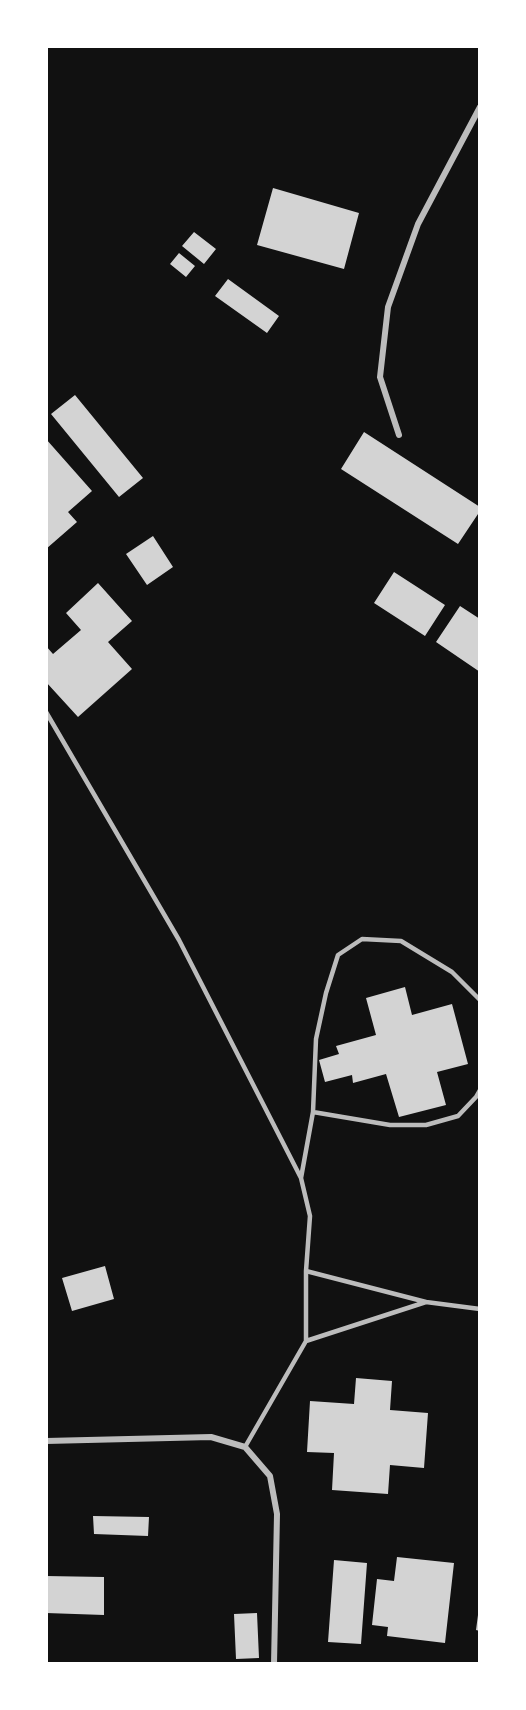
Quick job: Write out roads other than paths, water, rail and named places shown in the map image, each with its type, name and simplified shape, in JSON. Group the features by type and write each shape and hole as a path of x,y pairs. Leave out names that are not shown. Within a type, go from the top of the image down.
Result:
{"street":[{"path":"399,435 380,377 388,307 418,224 480,107"},
{"path":"46,1441 211,1437 245,1447 270,1476 277,1514 274,1664"}],"lane":[{"path":"46,712 179,940 301,1178 310,1216 306,1270 306,1341 245,1447"},
{"path":"301,1178 313,1112 316,1039 326,993 338,955 362,939 401,941 452,972 480,1000"},
{"path":"313,1112 390,1125 426,1125 458,1116 476,1097 480,1089"},
{"path":"306,1270 426,1302 480,1309"},
{"path":"306,1341 426,1302"}]}
